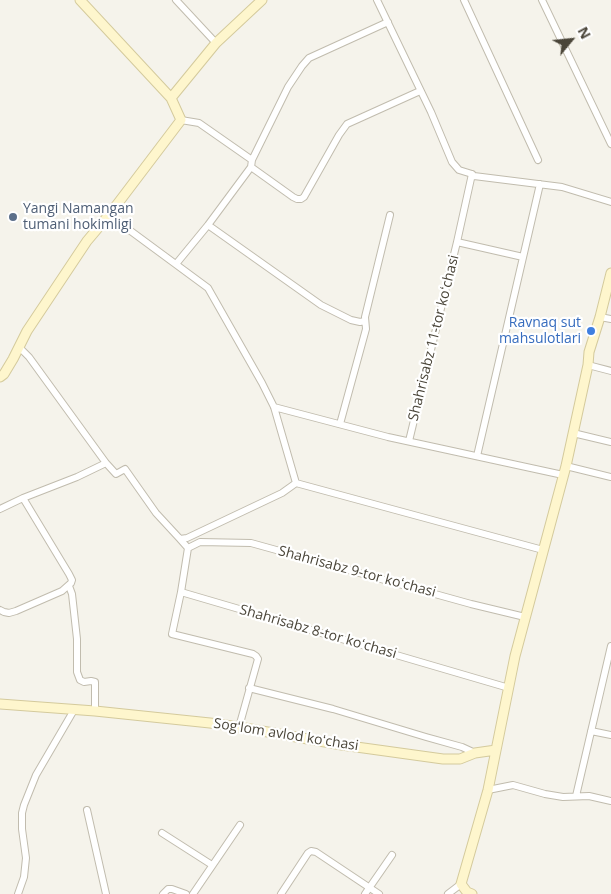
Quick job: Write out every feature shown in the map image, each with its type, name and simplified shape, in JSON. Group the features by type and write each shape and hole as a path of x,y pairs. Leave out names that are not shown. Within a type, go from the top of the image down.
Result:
{"street":[{"path":"80,0 171,98 181,120"},
{"path":"176,0 216,43"},
{"path":"171,98 216,43 262,0"},
{"path":"377,0 452,162 459,170 474,176 562,187 611,202"},
{"path":"464,0 538,160"},
{"path":"542,0 611,144"},
{"path":"176,264 208,224 251,163 288,87 309,58 388,22"},
{"path":"181,120 199,123 293,197 301,199 304,197 338,135 347,124 420,90"},
{"path":"0,377 4,374 20,347 27,331 88,241 181,120"},
{"path":"457,242 472,174"},
{"path":"477,456 540,184"},
{"path":"109,215 208,288 274,407 296,483"},
{"path":"340,424 366,329 365,317 390,215"},
{"path":"208,224 321,305 351,320 365,321"},
{"name":"Shahrisabz 11-tor koʻchasi","path":"410,441 457,242 523,257"},
{"path":"448,894 461,884 488,790 515,656 564,471 588,365 589,352 611,274"},
{"path":"600,316 611,319"},
{"path":"20,347 106,463 116,474 125,469 156,514 188,548 172,634 256,656 258,661 239,726"},
{"path":"588,365 611,371"},
{"name":"Shahrisabz 11-tor koʻchasi","path":"274,407 477,456 611,478"},
{"path":"573,433 611,442"},
{"path":"0,509 106,463"},
{"path":"180,539 187,538 282,494 296,483"},
{"path":"296,483 544,550"},
{"path":"0,610 9,613 16,611 62,591 69,586 72,580 23,498"},
{"name":"Shahrisabz 9-tor koʻchasi","path":"188,548 200,542 251,543 525,617"},
{"path":"69,586 72,594 78,639 77,672 80,680 95,682 94,711"},
{"name":"Shahrisabz 8-tor koʻchasi","path":"181,592 509,688"},
{"path":"576,796 611,649"},
{"path":"249,688 333,709 462,746 475,754"},
{"name":"Sogʻlom avlod koʻchasi","path":"0,704 94,711 239,726 342,745 443,759 460,759 496,750"},
{"path":"18,894 24,877 26,858 22,829 24,805 36,775 74,710"},
{"path":"591,730 611,736"},
{"path":"488,790 513,785 563,797 589,796 611,801"},
{"path":"87,810 106,894"},
{"path":"193,894 240,825"},
{"path":"162,833 212,865"},
{"path":"281,894 311,851 316,852 379,894"},
{"path":"365,894 392,855"},
{"path":"461,884 466,892 472,894"},
{"path":"163,894 168,889 186,894"}],"place":[{"name":"Yangi Namangan tumani hokimligi","path":"13,217"},
{"name":"Ravnaq sut mahsulotlari","path":"591,331"}]}
